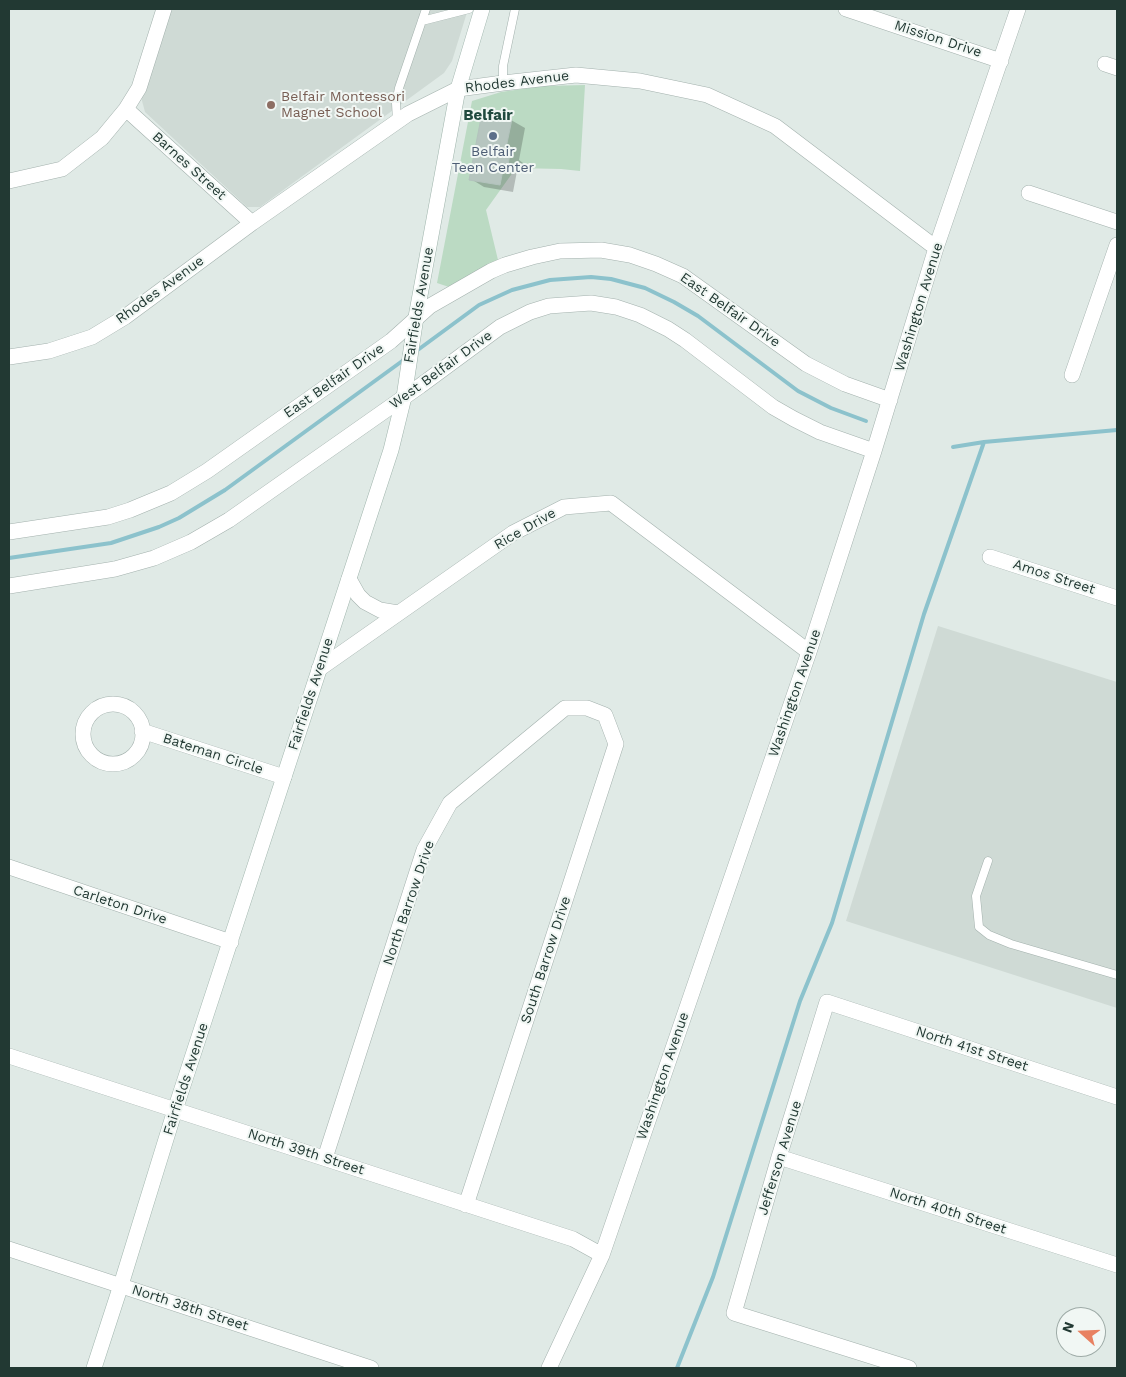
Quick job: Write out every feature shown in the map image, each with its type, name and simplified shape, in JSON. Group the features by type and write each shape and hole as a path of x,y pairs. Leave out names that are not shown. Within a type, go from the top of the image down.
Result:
{"street":[{"path":"9,181 62,169 102,138 126,109 138,88 164,9"},
{"name":"Fairfields Avenue","path":"94,1368 122,1285 175,1110 391,450 405,391 413,334 458,89 482,9"},
{"name":"Mission Drive","path":"846,9 1001,60"},
{"name":"Washington Avenue","path":"549,1368 602,1255 809,652 874,451 936,248 1018,9"},
{"name":"Rhodes Avenue","path":"9,358 49,351 92,337 125,317 252,223 408,114 458,89 503,83 576,75 640,82 707,95 775,126 936,248"},
{"name":"Barnes Street","path":"126,109 252,223"},
{"path":"1029,193 1117,222"},
{"path":"1072,375 1117,245"},
{"name":"East Belfair Drive","path":"9,532 108,516 147,504 172,493 207,471 391,341 430,306 491,271 518,260 546,254 573,250 601,250 656,264 683,276 806,364 845,384 890,400"},
{"name":"West Belfair Drive","path":"9,586 115,570 154,558 191,542 228,520 405,391 476,343 515,319 549,306 591,303 640,315 685,340 773,407 820,432 874,451"},
{"name":"Rice Drive","path":"319,669 513,533 564,507 611,504 809,652"},
{"name":"Amos Street","path":"990,557 1117,598"},
{"path":"349,579 364,602 380,610 398,613"},
{"name":"North Barrow Drive","path":"325,1158 424,850 450,803 565,708 587,708 605,715"},
{"name":"South Barrow Drive","path":"466,1205 616,744 605,715"},
{"name":"Bateman Circle","path":"142,731 284,777"},
{"name":"Carleton Drive","path":"9,868 231,942"},
{"name":"North 41st Street","path":"827,1002 1117,1096"},
{"name":"Jefferson Avenue","path":"827,1002 779,1157 734,1313 909,1368"},
{"name":"North 39th Street","path":"9,1056 573,1239 602,1255"},
{"name":"North 40th Street","path":"779,1157 1117,1265"},
{"name":"North 38th Street","path":"9,1249 371,1368"}],"lane":[{"path":"397,122 396,103 426,9"},
{"path":"422,21 469,9"},
{"path":"503,83 503,66 515,9"},
{"path":"988,861 976,896 979,927 989,935 1011,944 1117,975"}],"shaded area":[{"name":"Belfair Montessori Magnet School","path":"171,9 468,9 452,61 444,73 260,207 247,207 145,112 141,97"},
{"path":"938,626 1117,682 1117,1008 846,921"}],"green space":[{"path":"585,85 580,171 516,168 486,210 498,260 449,287 437,283 472,101 501,92 543,86"}],"building":[{"name":"Belfair Teen Center","path":"482,113 512,119 505,153 510,154 508,165 504,165 500,185 469,180"}],"waterway":[{"path":"415,352 479,305 512,290 550,280 591,277 611,279 645,288 674,302 698,316 798,391 831,408 866,421"},
{"path":"9,558 111,543 159,527 179,518 225,490 405,359"},
{"path":"953,447 984,442 1117,430"},
{"path":"677,1368 713,1277 800,1001 832,923 924,614 984,442"}],"place":[{"name":"Belfair Montessori Magnet School","path":"271,105"},
{"name":"Belfair Teen Center","path":"493,136"}],"district":[{"name":"Belfair","path":"488,116"}]}
